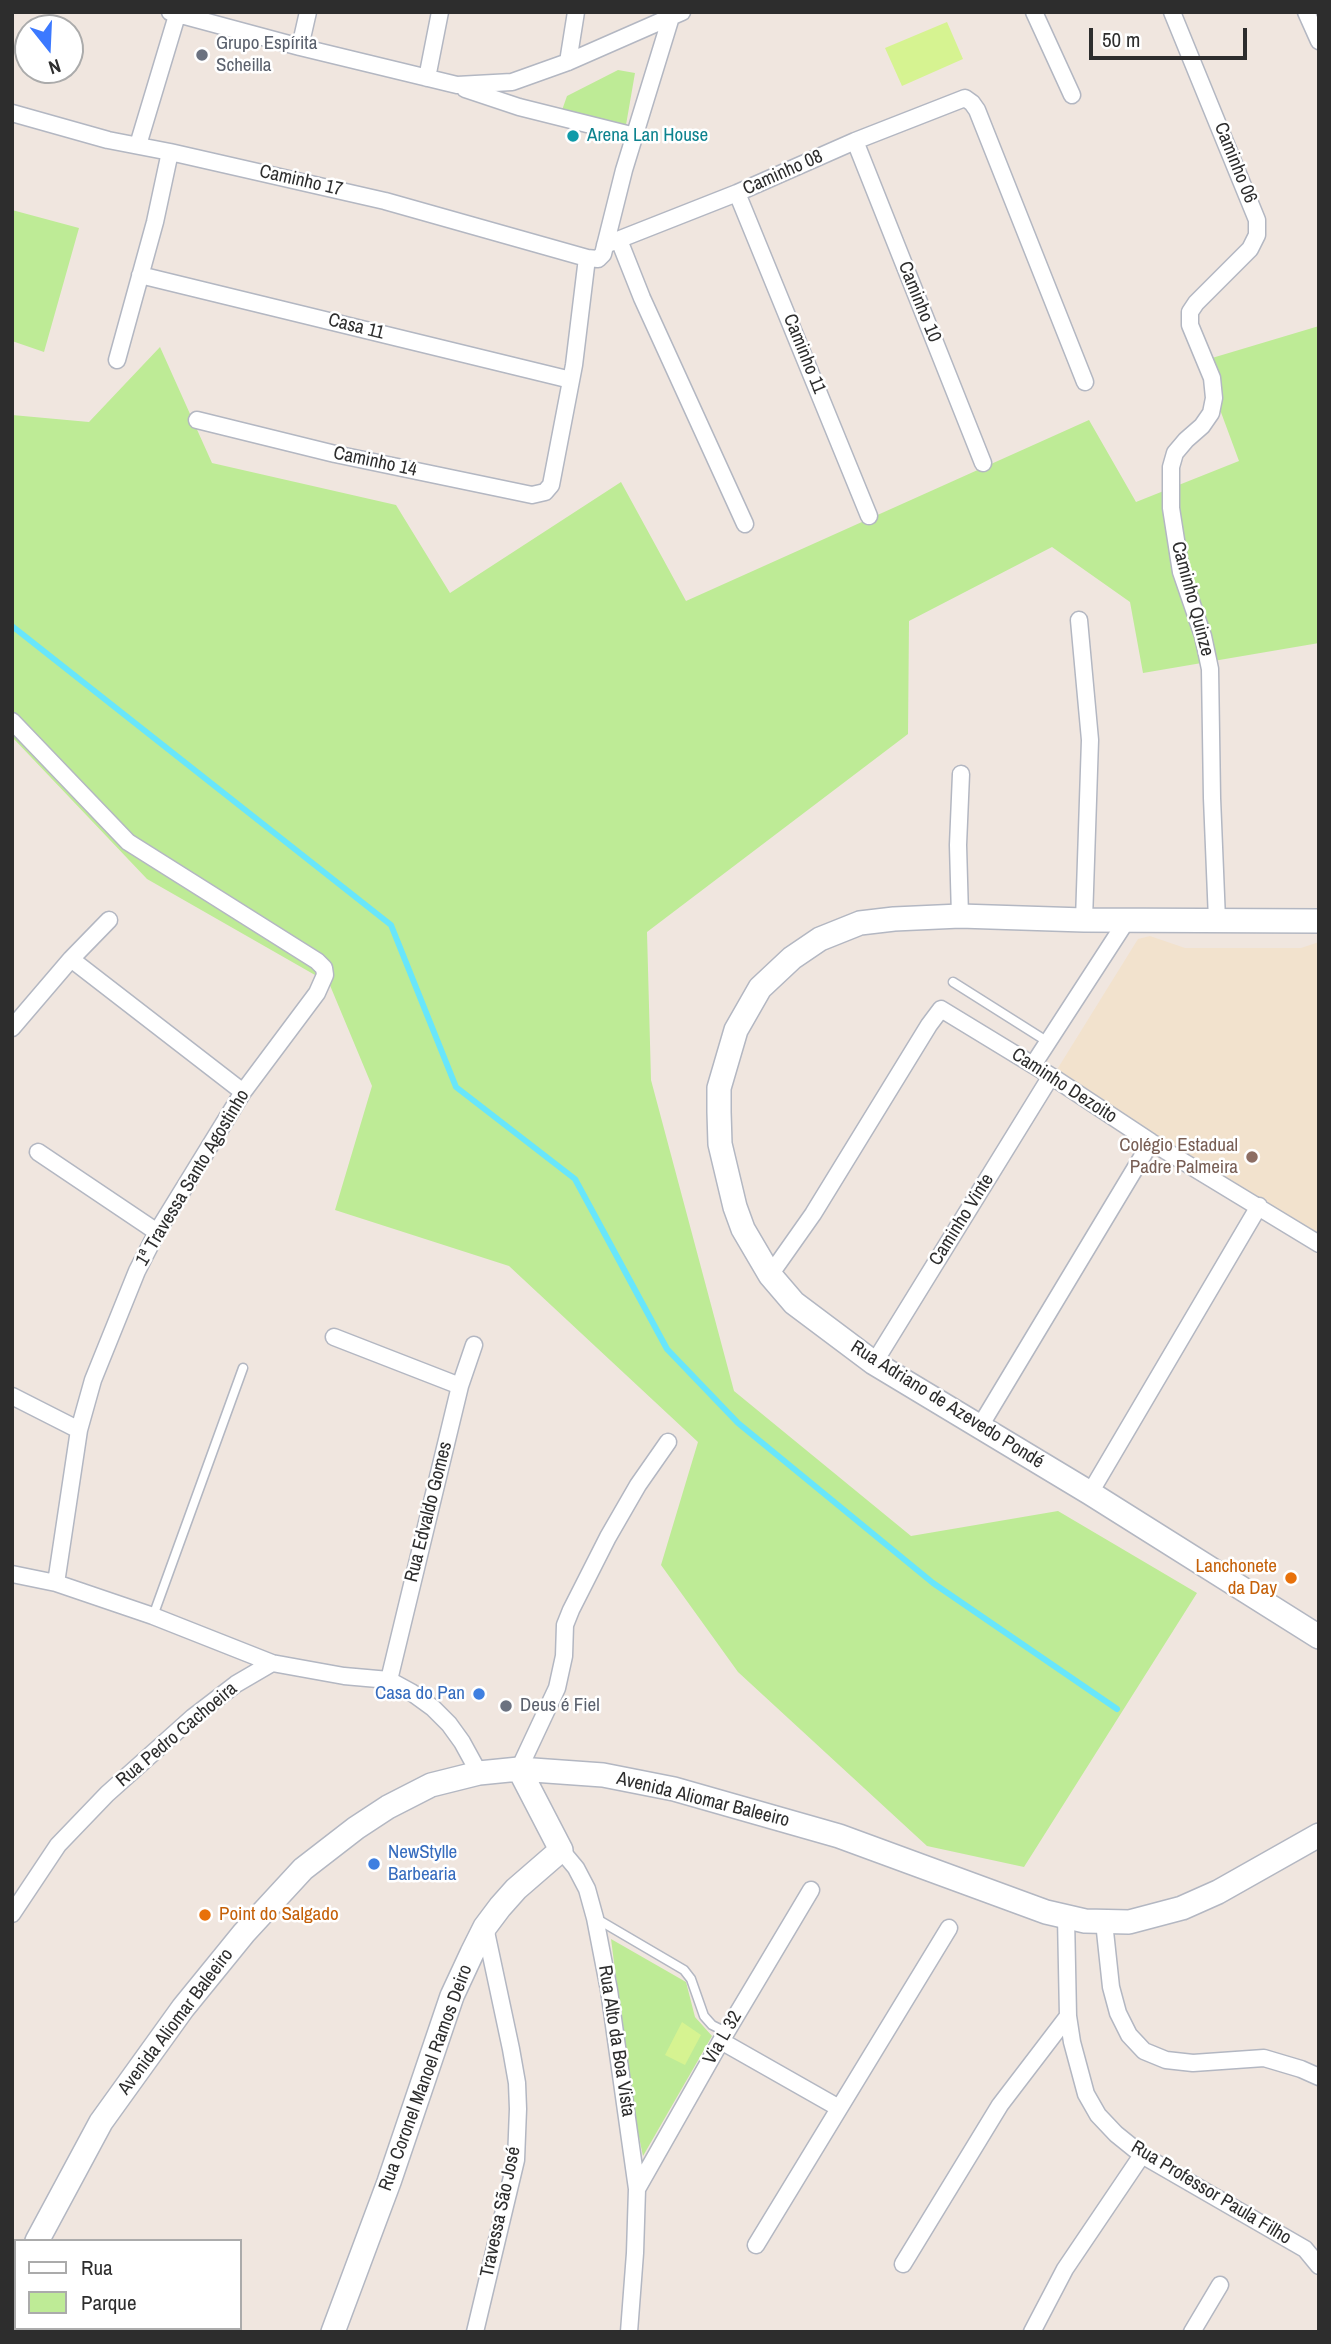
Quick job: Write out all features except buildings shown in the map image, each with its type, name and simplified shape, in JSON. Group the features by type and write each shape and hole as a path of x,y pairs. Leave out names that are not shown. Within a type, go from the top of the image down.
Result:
{"street":[{"path":"300,47 308,12"},
{"path":"427,78 440,12"},
{"path":"568,62 576,12"},
{"path":"1034,12 1072,96"},
{"name":"Caminho 06","path":"1172,12 1257,220 1256,235 1250,249 1190,312 1190,325 1195,339"},
{"path":"1306,12 1319,41"},
{"path":"138,145 175,13 457,86 519,107 635,136"},
{"path":"457,86 512,82 568,62 676,15"},
{"path":"571,380 624,170 676,15"},
{"name":"Caminho 08","path":"603,249 855,141 961,98 969,99 977,110 1085,382"},
{"name":"Caminho 17","path":"12,113 108,140 603,249"},
{"name":"Caminho 10","path":"855,141 983,463"},
{"path":"117,360 170,152"},
{"name":"Caminho 11","path":"737,193 869,516"},
{"path":"603,249 642,298 745,524"},
{"name":"Casa 11","path":"140,275 571,380"},
{"name":"Caminho Quinze","path":"1195,339 1212,378 1212,413 1175,453 1171,467 1171,508 1181,572 1203,636 1210,668 1217,920"},
{"name":"Caminho 14","path":"197,420 335,454 532,495 545,492 551,485 571,380"},
{"path":"1079,620 1090,740 1084,920"},
{"name":"1ª Travessa Santo Agostinho","path":"12,721 128,842 317,961 324,968 325,975 317,993 243,1092 157,1232 138,1270 93,1380 79,1430 56,1583"},
{"path":"960,916 958,845 961,774"},
{"name":"Rua Adriano de Azevedo Pondé","path":"1317,1638 1090,1493 874,1363 794,1303 769,1275 743,1229 735,1207 720,1144 719,1088 736,1030 760,988 792,958 820,939 860,923 960,916 1084,920 1319,921"},
{"path":"12,1028 71,959 110,920"},
{"path":"1033,1065 1127,920"},
{"path":"71,959 243,1092"},
{"name":"Caminho Dezoito","path":"769,1275 820,1203 941,1009 1319,1244"},
{"name":"Caminho Vinte","path":"874,1363 1051,1076"},
{"path":"979,1428 1152,1142"},
{"path":"38,1152 157,1232"},
{"path":"1090,1493 1259,1206"},
{"path":"334,1337 460,1386"},
{"name":"Rua Edvaldo Gomes","path":"389,1680 460,1386 474,1345"},
{"path":"12,1396 79,1430"},
{"path":"519,1769 557,1688 564,1656 565,1625 571,1610 638,1485 668,1442"},
{"path":"12,1573 56,1583 153,1616 272,1662 344,1676 389,1680 422,1700 449,1724 479,1773"},
{"name":"Rua Pedro Cachoeira","path":"13,1912 58,1845 107,1794 193,1717 236,1684 272,1662"},
{"name":"Avenida Aliomar Baleeiro","path":"38,2239 108,2111 183,2008 244,1933 303,1868 356,1828 409,1794 454,1778 519,1769 603,1775 674,1788 839,1836 1066,1917 1104,1922 1129,1922 1182,1908 1218,1892 1314,1836"},
{"name":"Rua Alto da Boa Vista","path":"519,1769 562,1850 587,1889 596,1918 637,2189 629,2332"},
{"name":"Rua Coronel Manoel Ramos Deiro","path":"333,2332 389,2182 452,1996 485,1927 516,1889 562,1850"},
{"name":"Via L 32","path":"637,2189 723,2037 811,1890"},
{"name":"Rua Professor Paula Filho","path":"1066,1917 1068,2016 1079,2071 1098,2115 1142,2155 1305,2249 1319,2266"},
{"path":"1104,1922 1111,1987 1118,2013 1129,2035 1144,2050 1166,2060 1193,2063 1264,2058 1319,2077"},
{"name":"Travessa São José","path":"475,2332 516,2160 518,2109 517,2082 485,1927"},
{"path":"756,2245 949,1928"},
{"path":"902,2264 1000,2105 1068,2016"},
{"path":"723,2037 839,2108"},
{"path":"1032,2332 1065,2269 1142,2155"},
{"path":"1192,2332 1220,2285"}],"lane":[{"path":"953,982 1048,1042"},
{"path":"153,1616 243,1367"},
{"path":"596,1918 684,1970 691,1979 704,2016 723,2037"}],"shaded area":[{"name":"Colégio Estadual Padre Palmeira","path":"1150,936 1185,948 1301,948 1319,942 1319,1239 1053,1076 1138,939"}],"green space":[{"path":"947,22 963,59 902,86 885,48"},
{"path":"618,70 635,73 626,125 561,113 567,96"},
{"path":"12,210 79,228 44,352 12,341"},
{"path":"1319,326 1319,643 1143,673 1130,602 1052,547 909,621 908,734 647,932 651,1080 734,1391 911,1536 1058,1511 1197,1593 1024,1867 927,1846 738,1672 661,1565 698,1442 509,1266 335,1210 372,1086 329,983 147,879 12,737 12,415 89,422 160,347 212,463 396,505 450,593 621,482 686,601 1089,420 1136,502 1239,461 1202,361"},
{"path":"611,1939 686,1982 695,2017 712,2036 643,2156 633,2109"},
{"path":"682,2022 701,2035 685,2065 665,2055"}],"waterway":[{"path":"12,626 391,925 456,1087 575,1179 667,1349 738,1423 933,1583 1117,1709"}],"place":[{"name":"Grupo Espírita Scheilla","path":"202,55"},
{"name":"Arena Lan House","path":"573,136"},
{"name":"Colégio Estadual Padre Palmeira","path":"1252,1157"},
{"name":"Lanchonete da Day","path":"1291,1578"},
{"name":"Casa do Pan","path":"479,1694"},
{"name":"Deus é Fiel","path":"506,1706"},
{"name":"NewStylle Barbearia","path":"374,1864"},
{"name":"Point do Salgado","path":"205,1915"}]}
